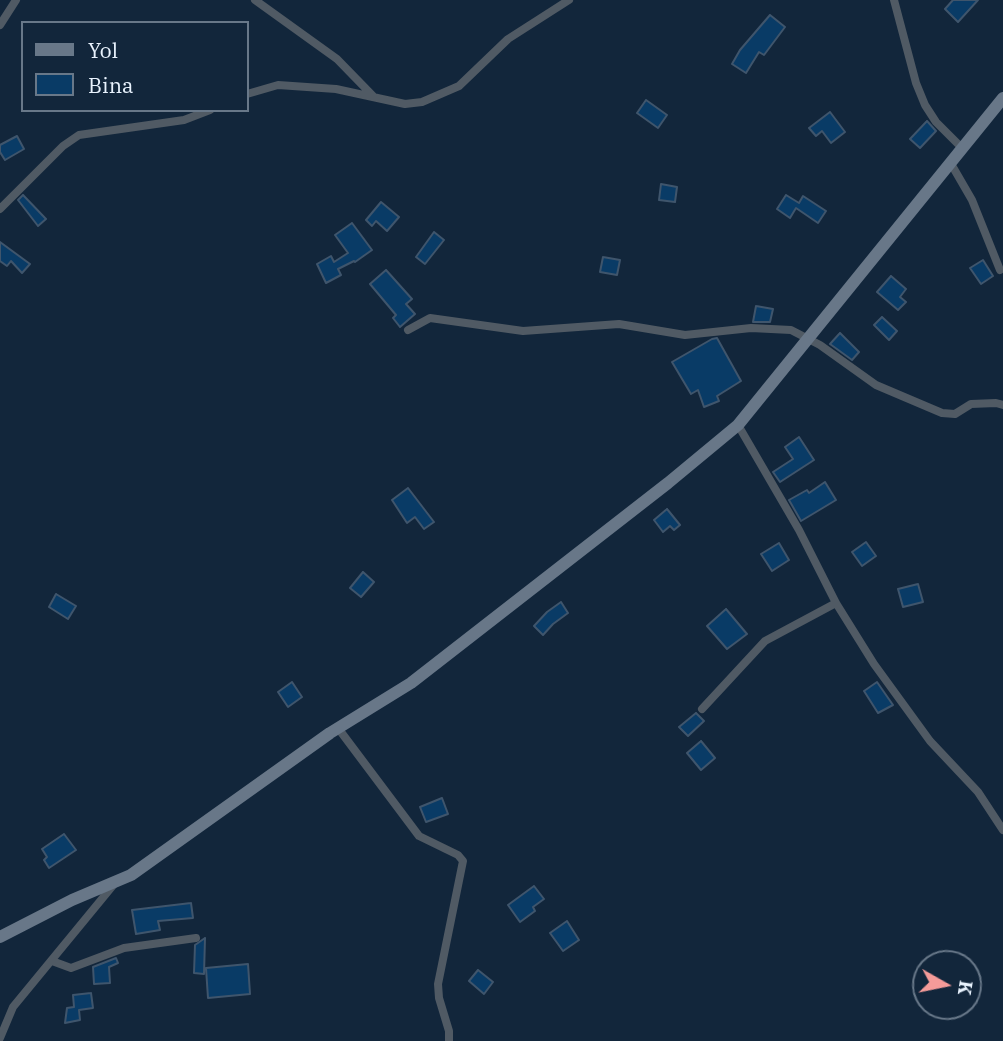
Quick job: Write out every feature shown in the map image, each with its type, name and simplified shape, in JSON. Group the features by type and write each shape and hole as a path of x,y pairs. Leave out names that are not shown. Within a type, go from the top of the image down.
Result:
{"street":[{"path":"0,25 16,0"},
{"path":"255,0 337,59 374,97"},
{"path":"248,94 278,85 336,89 413,104 460,86 508,39 569,0"},
{"path":"894,0 916,83 925,105 936,122 962,148"},
{"path":"0,937 72,900 131,875 244,792 338,728 411,683 668,483 738,425 1003,98"},
{"path":"0,209 63,146 79,135 184,121 205,112"},
{"path":"950,162 972,200 1000,271"},
{"path":"408,330 430,318 523,331 619,324 685,335 751,328 791,330 876,385 942,413 955,414 971,404 996,402 1003,405"},
{"path":"738,425 799,530 836,603 874,664 930,741 978,792 1002,824"},
{"path":"702,709 765,641 836,603"},
{"path":"338,728 419,836 458,855 463,861 439,984 439,998 449,1031 449,1041"},
{"path":"0,1038 13,1007 116,881"},
{"path":"52,961 71,968 124,948 196,939"}],"building":[{"path":"953,0 978,0 958,22 945,9"},
{"path":"770,15 785,27 764,55 759,52 746,73 732,64 740,50"},
{"path":"646,100 667,115 658,128 637,113"},
{"path":"830,112 845,132 831,143 822,131 816,136 809,128"},
{"path":"927,121 936,131 920,148 910,139"},
{"path":"17,136 24,149 5,160 0,152 0,145"},
{"path":"661,184 677,187 675,202 659,200"},
{"path":"23,195 46,219 38,226 18,200"},
{"path":"786,195 799,203 803,196 826,211 818,223 796,208 790,218 777,209"},
{"path":"381,202 399,217 387,231 376,221 372,226 366,220"},
{"path":"352,223 372,250 355,262 338,269 341,275 326,283 317,264 331,256 334,262 348,253 335,235"},
{"path":"434,232 444,240 425,264 416,257"},
{"path":"0,242 30,264 22,273 11,261 7,266 0,261"},
{"path":"603,257 620,260 617,275 600,272"},
{"path":"983,260 993,276 981,284 970,268"},
{"path":"386,270 412,299 406,304 415,314 400,327 393,318 396,315 370,284"},
{"path":"891,276 906,289 900,297 906,302 898,310 877,292"},
{"path":"756,306 773,309 770,322 753,322"},
{"path":"882,317 897,331 889,340 874,325"},
{"path":"840,333 859,352 852,360 830,344"},
{"path":"717,338 741,381 717,396 719,401 704,407 698,390 691,394 672,362"},
{"path":"799,437 814,460 780,482 773,472 793,459 785,447"},
{"path":"825,482 836,500 801,521 789,500 807,490 809,493"},
{"path":"408,488 434,522 424,529 415,517 407,523 392,500"},
{"path":"667,509 680,525 674,530 670,526 663,532 654,520"},
{"path":"866,542 876,556 862,566 852,552"},
{"path":"779,543 789,560 772,571 761,554"},
{"path":"363,572 374,582 361,597 350,588"},
{"path":"918,584 923,602 903,607 898,589"},
{"path":"56,594 76,606 68,619 49,607"},
{"path":"561,602 568,613 543,635 534,626"},
{"path":"726,609 747,634 727,649 707,626"},
{"path":"292,682 302,697 288,707 278,692"},
{"path":"877,682 893,705 878,713 864,691"},
{"path":"696,713 704,721 688,736 679,727"},
{"path":"701,741 715,758 701,770 687,753"},
{"path":"442,798 448,814 426,822 420,807"},
{"path":"64,834 76,850 49,868 42,849"},
{"path":"534,886 544,899 533,907 535,911 520,922 508,905"},
{"path":"191,903 193,918 158,921 160,930 136,934 132,910"},
{"path":"567,921 579,940 563,951 550,933"},
{"path":"205,938 204,974 194,973 195,945"},
{"path":"116,958 118,963 109,967 110,983 94,984 93,967"},
{"path":"248,964 250,994 208,998 206,968"},
{"path":"478,970 493,982 484,994 469,981"},
{"path":"91,993 93,1008 79,1010 80,1020 65,1023 67,1008 74,1007 73,995"}]}
